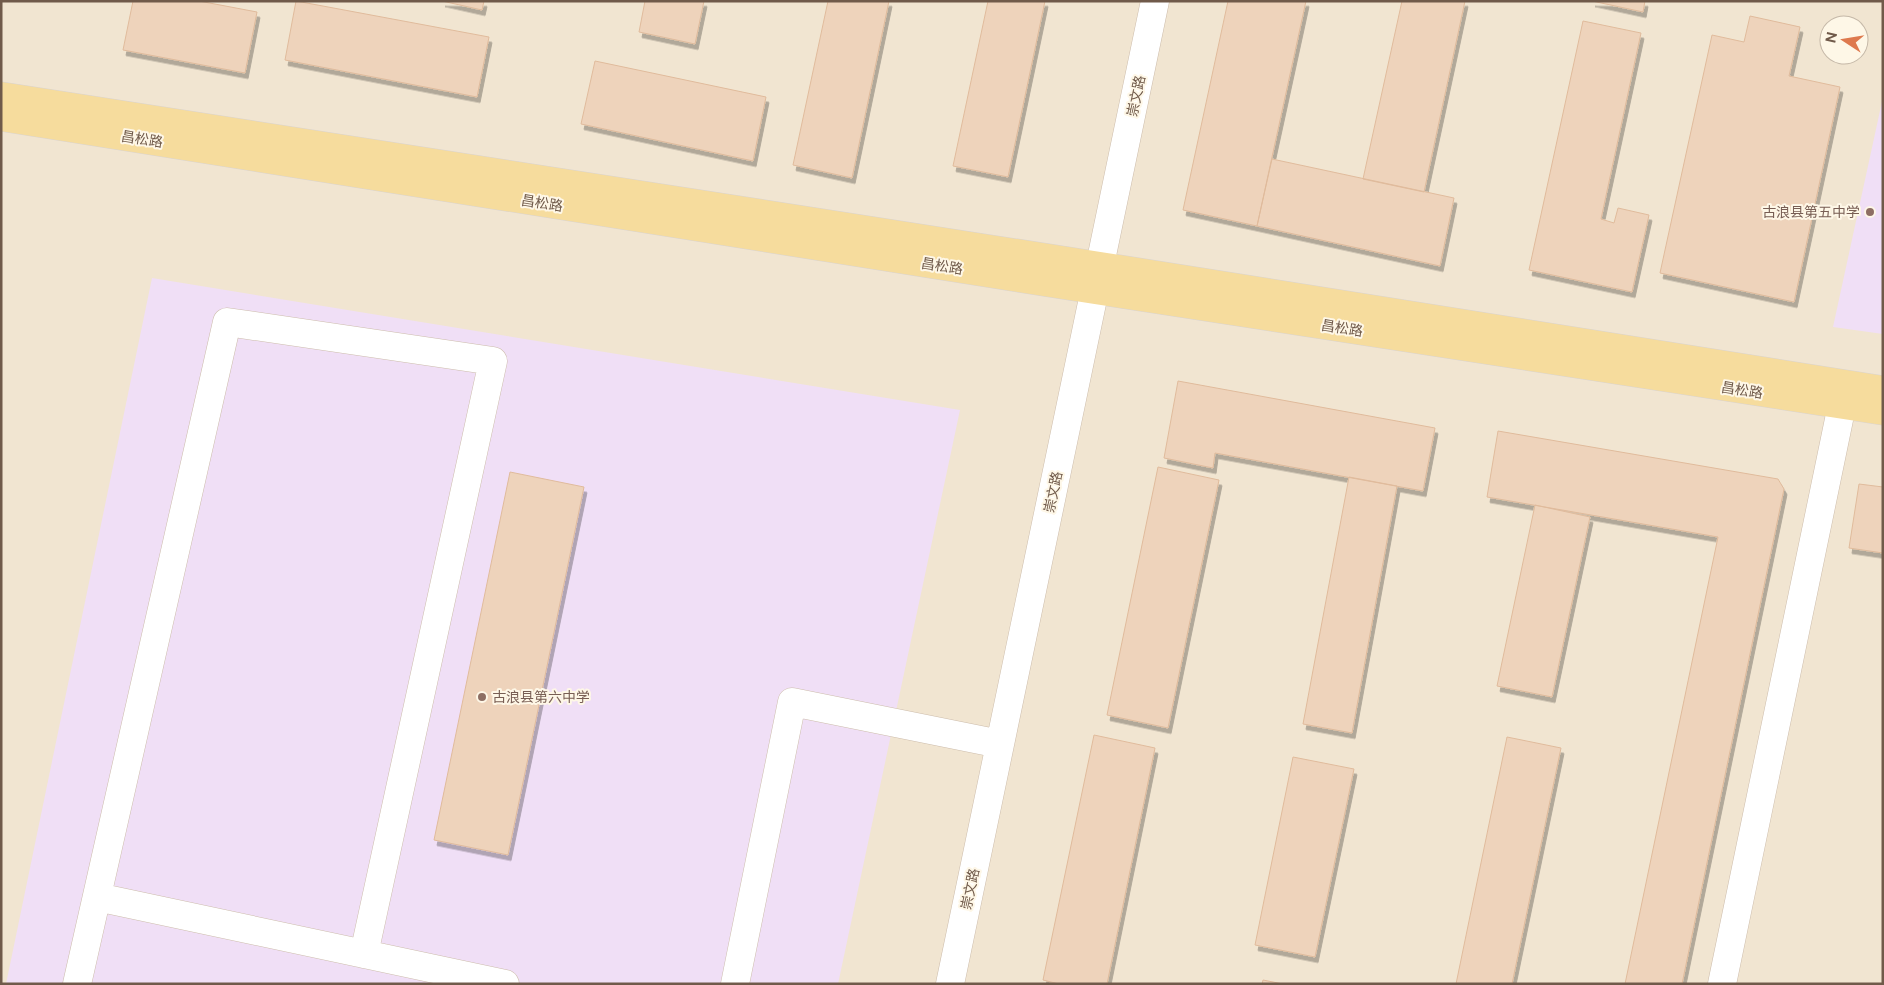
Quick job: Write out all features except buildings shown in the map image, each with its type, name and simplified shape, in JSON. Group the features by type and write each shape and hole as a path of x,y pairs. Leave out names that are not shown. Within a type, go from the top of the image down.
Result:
{"main road":[{"path":"1,96 1097,278"},
{"name":"昌松路","path":"1,117 1097,278 1883,390"},
{"name":"昌松路","path":"1097,278 1883,411"}],"street":[{"name":"崇文路","path":"950,984 1155,1"},
{"path":"77,984 227,322 494,361 364,954"},
{"path":"1722,984 1842,405"},
{"path":"735,984 792,702 1000,744"},
{"path":"97,897 505,984"}],"shaded area":[{"path":"1,1 1883,1 1883,984 1,984"},
{"name":"古浪县第五中学","path":"1883,97 1883,334 1833,327"},
{"name":"古浪县第六中学","path":"152,278 960,410 838,984 6,984"}],"place":[{"name":"古浪县第五中学","path":"1870,212"},
{"name":"古浪县第六中学","path":"482,697"}]}
